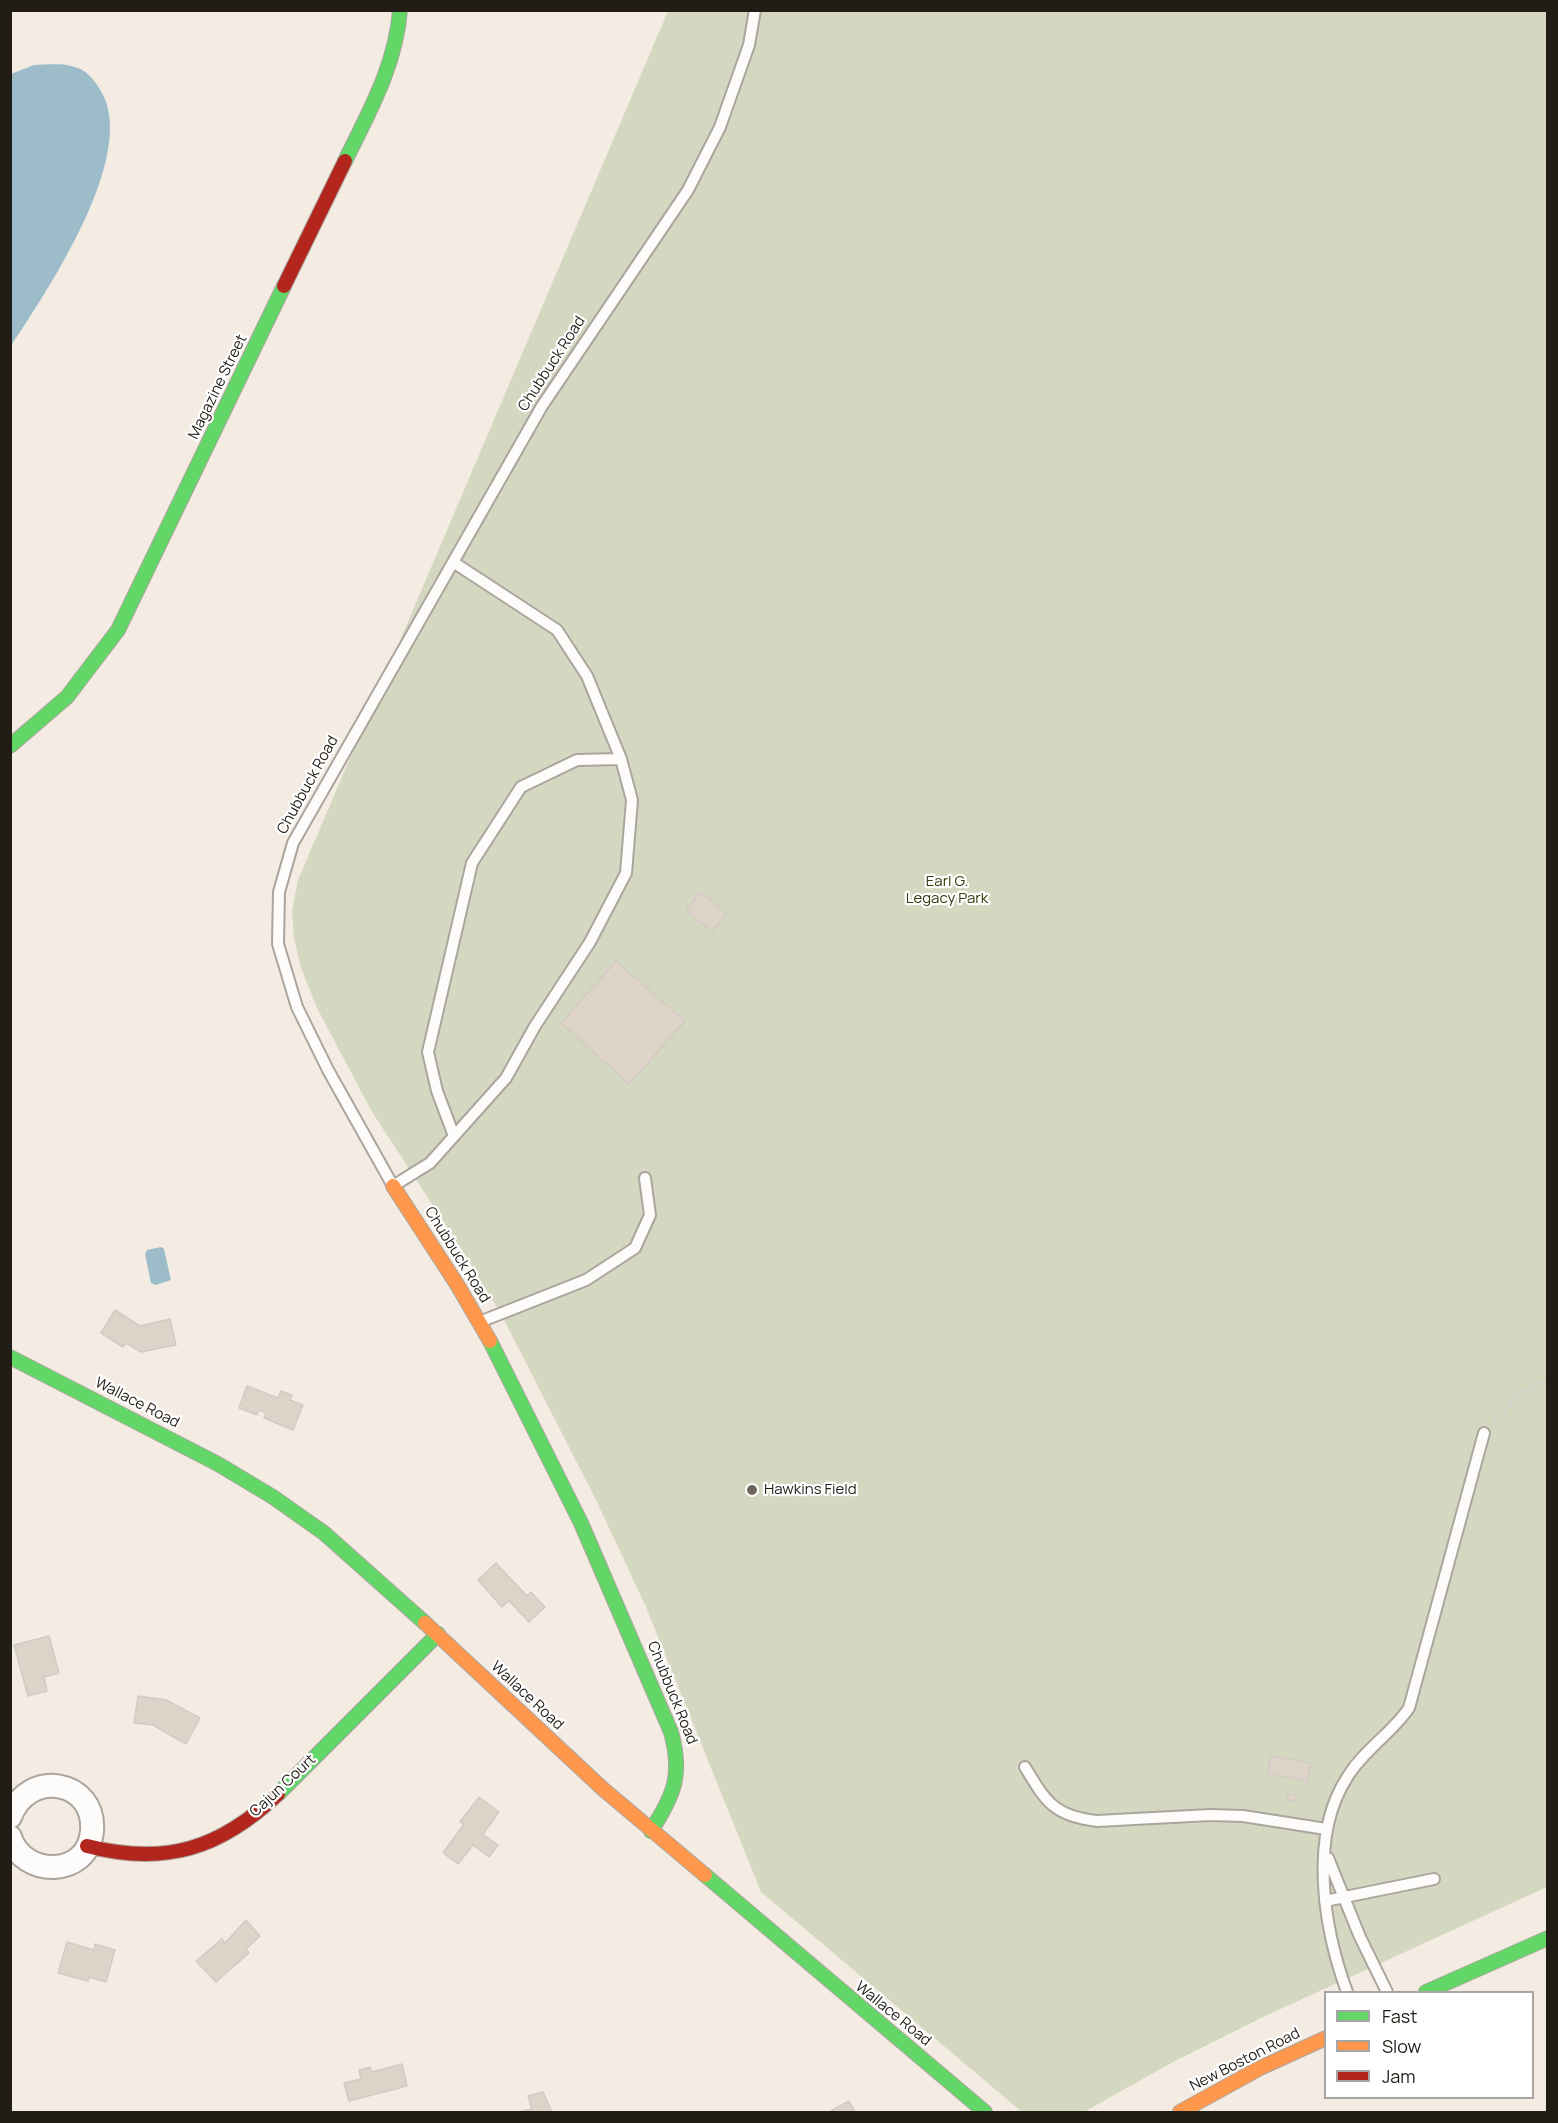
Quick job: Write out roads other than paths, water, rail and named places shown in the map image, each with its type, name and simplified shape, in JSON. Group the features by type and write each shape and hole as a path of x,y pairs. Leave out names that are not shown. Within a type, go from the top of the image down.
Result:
{"street":[{"name":"Magazine Street","path":"10,746 67,697 118,630 386,76 398,37 400,10"},
{"name":"Chubbuck Road","path":"393,1186 479,1322 584,1531 677,1748 680,1757 678,1776 670,1802 651,1831"},
{"name":"Wallace Road","path":"10,1357 208,1459 273,1497 356,1560 438,1634 510,1704 651,1831 985,2112"},
{"name":"Cajun Court","path":"87,1846 114,1854 147,1854 194,1848 217,1839 279,1792 438,1634"},
{"path":"10,1817 23,1795 36,1788 50,1785 64,1787 77,1794 86,1805 92,1826 87,1846 80,1857 69,1864 44,1868 21,1856 10,1837"},
{"path":"1428,1991 1548,1938"},
{"name":"New Boston Road","path":"1180,2112 1260,2068 1324,2039"}],"lane":[{"name":"Chubbuck Road","path":"393,1186 328,1070 297,1007 278,944 279,892 293,843 542,406 688,190 720,127 749,45 755,10"},
{"path":"393,1186 430,1163 506,1078 535,1026 590,942 626,873 632,800 621,759 587,676 557,630 453,562"},
{"path":"454,1136 437,1091 428,1052 472,863 521,787 577,760 621,759"},
{"path":"479,1322 586,1280 635,1248 651,1215 645,1179"},
{"path":"1347,1991 1335,1959 1325,1901 1326,1829 1336,1796 1348,1774 1370,1750 1396,1728 1408,1708 1484,1433"},
{"path":"1025,1767 1052,1807 1079,1819 1097,1821 1210,1815 1243,1816 1326,1829"},
{"path":"1326,1852 1343,1899 1387,1991"},
{"path":"1325,1901 1434,1879"}],"water":[{"path":"34,65 71,66 81,69 92,78 101,91 110,118 108,150 99,185 84,222 46,292 11,346 11,74"},
{"path":"161,1247 164,1249 171,1280 156,1285 151,1283 145,1254 147,1250"}],"place":[{"name":"Hawkins Field","path":"752,1490"}],"park label":[{"name":"Earl G. Legacy Park","path":"947,890"}]}
